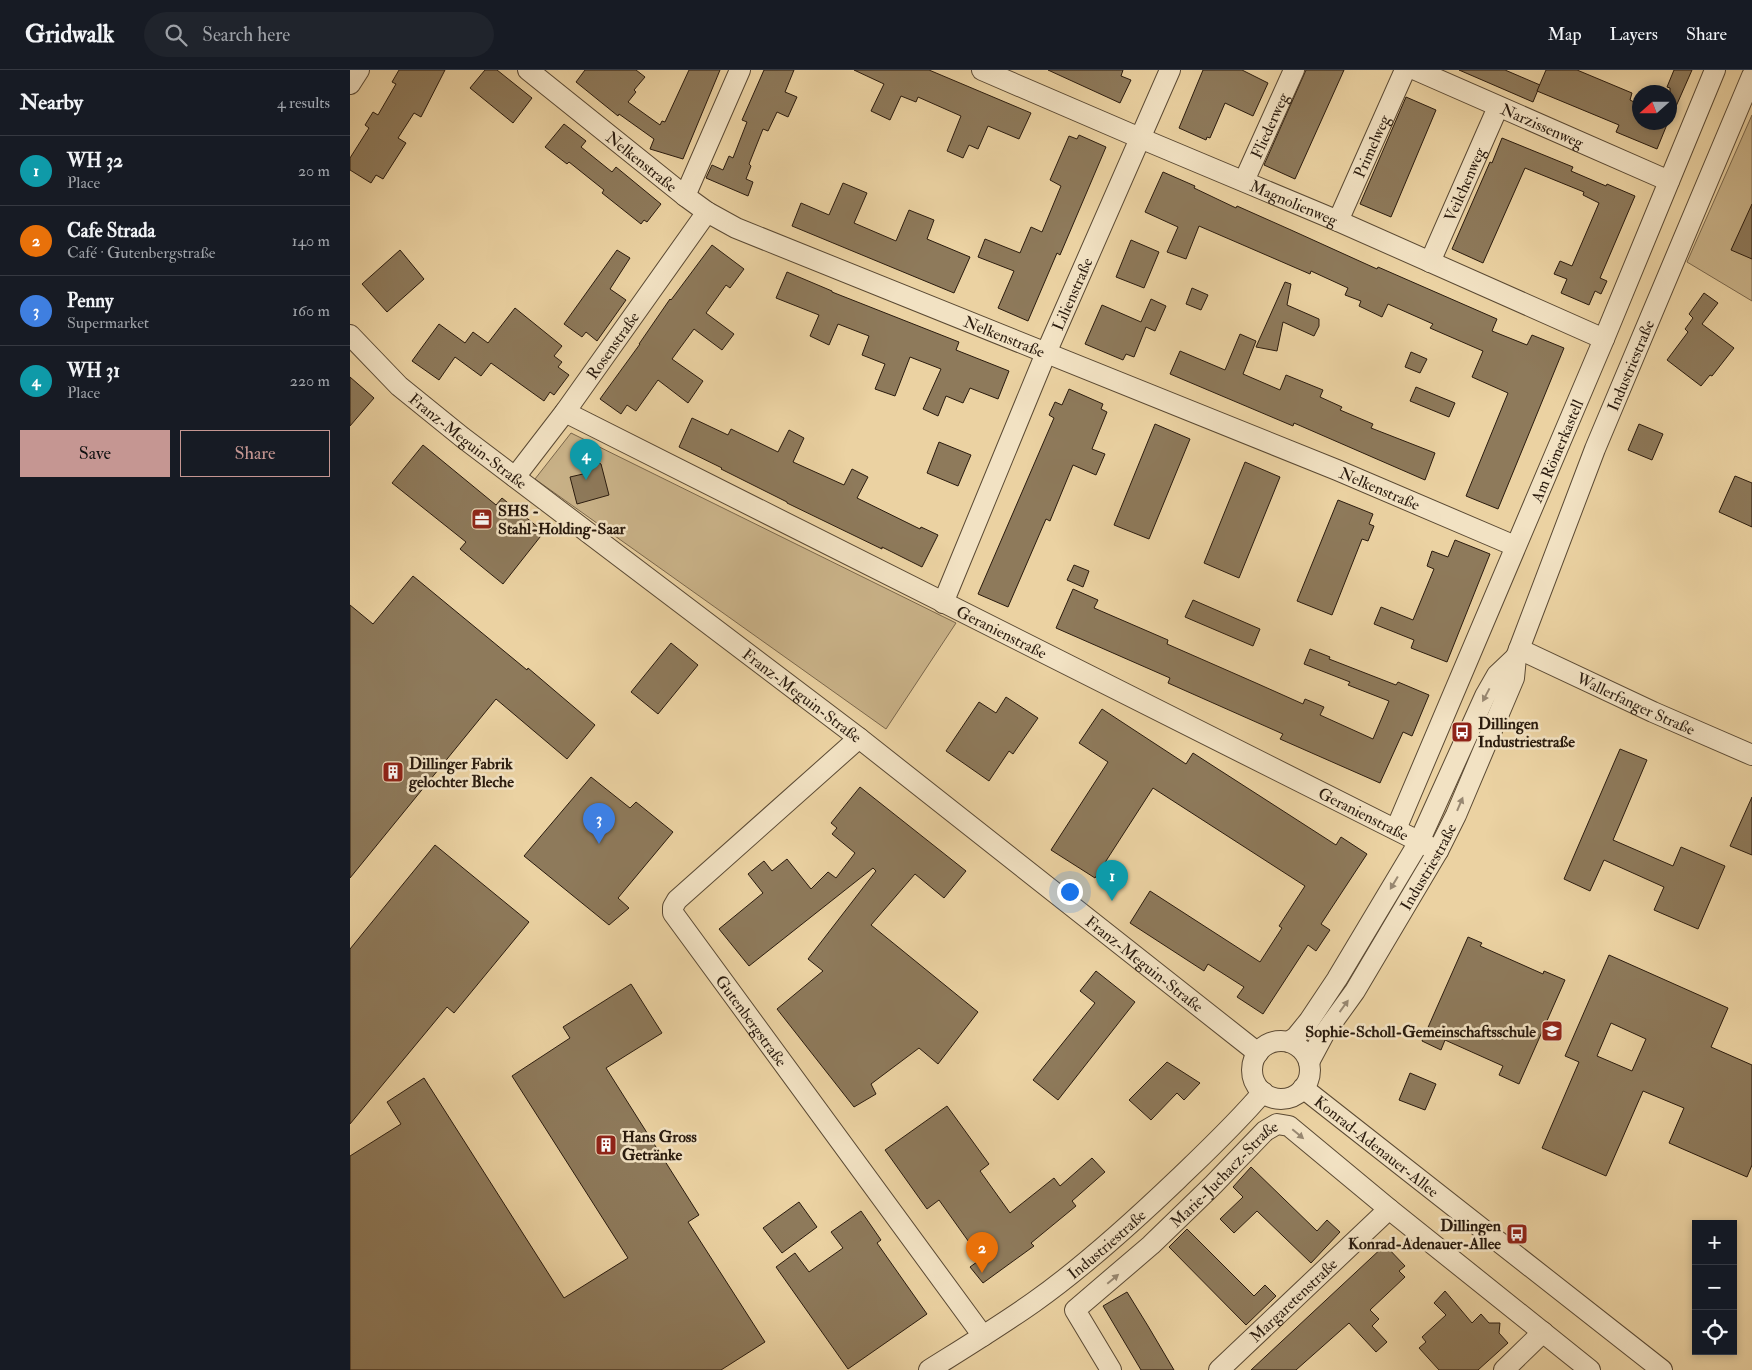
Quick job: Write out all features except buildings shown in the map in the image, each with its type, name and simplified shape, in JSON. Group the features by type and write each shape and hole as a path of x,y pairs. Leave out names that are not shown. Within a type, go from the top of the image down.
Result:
{"street":[{"path":"350,84 359,70"},
{"name":"Nelkenstraße","path":"528,70 685,196 707,212 736,228 1337,470 1515,546"},
{"path":"685,196 740,70"},
{"name":"Magnolienweg","path":"982,70 1338,221 1604,339"},
{"name":"Lilienstraße","path":"943,602 1046,353 1170,70"},
{"name":"Fliederweg","path":"1244,181 1294,70"},
{"name":"Primelweg","path":"1338,221 1405,70"},
{"name":"Narzissenweg","path":"1416,70 1669,180"},
{"name":"Am Römerkastell","path":"1396,829 1604,339 1715,70"},
{"name":"Industriestraße","path":"1309,1062 1324,1034 1355,991 1438,851 1456,815 1514,678 1518,653 1596,449 1752,76"},
{"name":"Veilchenweg","path":"1430,262 1498,107"},
{"name":"Rosenstraße","path":"515,477 565,412 707,212"},
{"name":"Franz-Meguin-Straße","path":"350,335 399,386 515,477 859,738 1258,1052"},
{"name":"Geranienstraße","path":"565,412 1438,851"},
{"name":"Industriestraße","path":"1289,1042 1296,1037 1337,979 1419,842 1485,696 1497,675 1518,653"},
{"name":"Wallerfanger Straße","path":"1518,653 1752,755"},
{"name":"Gutenbergstraße","path":"859,738 678,900 673,907 673,913 983,1336"},
{"path":"1272,1042 1289,1042 1298,1046 1309,1062 1308,1080 1303,1088 1290,1098 1272,1098 1263,1092 1254,1079 1252,1070 1254,1061 1258,1052 1264,1046 1272,1042"},
{"name":"Konrad-Adenauer-Allee","path":"1303,1088 1662,1370"},
{"name":"Industriestraße","path":"929,1370 1036,1301 1098,1252 1201,1157 1246,1113 1263,1092"},
{"name":"Marie-Juchacz-Straße","path":"1111,1370 1075,1310 1152,1246 1265,1131 1277,1124 1289,1126 1389,1209 1590,1370"},
{"name":"Margaretenstraße","path":"1219,1370 1389,1209"},
{"path":"1504,1370 1543,1332"}],"shaded area":[{"path":"1752,115 1752,301 1687,262"},
{"path":"571,433 956,623 886,729 535,479"}],"place":[{"name":"WH 31","path":"586,480"},
{"name":"SHS - Stahl-Holding-Saar","path":"482,519"},
{"name":"Dillingen Industriestraße","path":"1462,732"},
{"name":"Dillinger Fabrik gelochter Bleche","path":"393,772"},
{"name":"Penny","path":"599,844"},
{"name":"WH 32","path":"1112,901"},
{"name":"Sophie-Scholl-Gemeinschaftsschule","path":"1552,1031"},
{"name":"Hans Gross Getränke","path":"606,1145"},
{"name":"Dillingen Konrad-Adenauer-Allee","path":"1517,1234"},
{"name":"Cafe Strada","path":"982,1273"}]}
